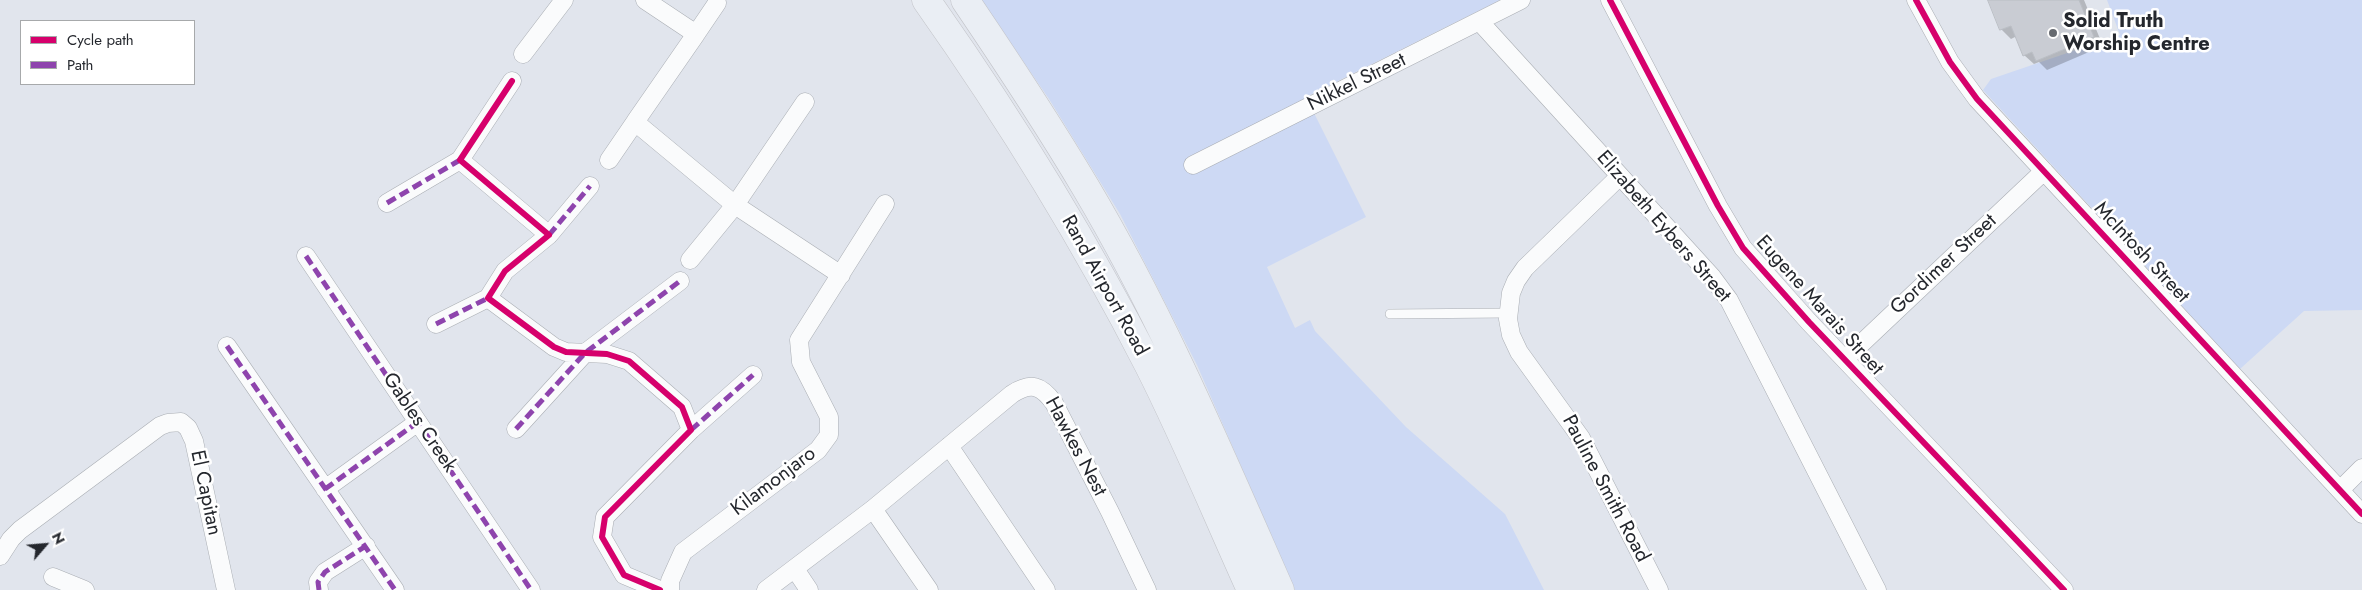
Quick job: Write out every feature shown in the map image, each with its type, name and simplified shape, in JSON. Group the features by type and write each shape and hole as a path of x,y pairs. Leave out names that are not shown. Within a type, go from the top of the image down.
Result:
{"main road":[{"name":"Rand Airport Road","path":"926,0 1001,111 1055,197 1114,300 1149,367 1251,590"},
{"name":"Rand Airport Road","path":"965,0 1011,67 1086,189 1133,273 1208,427 1280,590"}],"street":[{"path":"524,54 564,0"},
{"path":"645,0 696,34"},
{"name":"Nikkel Street","path":"1193,164 1521,0"},
{"name":"Eugene Marais Street","path":"1610,0 1734,235 1771,281 2064,590"},
{"name":"McIntosh Street","path":"1916,0 1959,75 1977,99 2362,514"},
{"path":"609,160 718,3"},
{"name":"Elizabeth Eybers Street","path":"1480,22 1712,277 1729,300 1878,590"},
{"path":"387,204 460,160 512,81"},
{"path":"690,260 735,206 805,102"},
{"path":"635,122 735,206 841,275"},
{"path":"460,160 549,235"},
{"name":"Gordimer Street","path":"1845,360 2044,171"},
{"name":"Pauline Smith Road","path":"1620,176 1525,268 1516,281 1511,294 1508,313 1511,335 1519,352 1581,438 1659,590"},
{"path":"436,324 488,298 505,271 549,235 590,186"},
{"name":"Kilamonjaro","path":"670,590 672,575 683,552 818,450 830,435 829,417 800,362 799,340 885,204"},
{"name":"Gables Creek","path":"306,256 531,590"},
{"path":"516,429 584,353 680,282"},
{"path":"488,298 554,348 566,352 607,354 629,361 682,407 691,430"},
{"path":"227,346 395,590"},
{"path":"660,590 624,576 602,537 604,517 691,430 753,376"},
{"name":"Hawkes Nest","path":"766,590 795,570 873,509 1022,388 1033,386 1045,391 1054,402 1147,590"},
{"name":"El Capitan","path":"0,556 20,530 160,426 181,422 188,428 194,441 226,590"},
{"path":"325,489 418,422"},
{"path":"949,446 1046,590"},
{"path":"2340,490 2362,468"},
{"path":"873,509 929,590"},
{"path":"319,590 318,582 325,572 366,546"},
{"path":"795,570 809,590"},
{"path":"53,577 85,590"}],"lane":[{"path":"1390,314 1508,313"}],"shaded area":[{"path":"981,0 1500,0 1306,97 1366,217 1267,267 1295,328 1310,320 1315,331 1406,427 1505,514 1544,590 1295,590 1197,365 1120,214 1049,99"},
{"path":"2107,0 2362,0 2362,310 2304,311 2240,369 1983,90 1991,79 2120,35"}],"building":[{"name":"Solid Truth Worship Centre","path":"1988,0 2079,0 2094,37 2036,61 2032,52 2023,56 2011,26 2000,30"}],"marked path":[{"path":"387,203 460,160"},
{"path":"549,235 590,186"},
{"path":"306,256 531,590"},
{"path":"516,429 585,353 680,281"},
{"path":"436,324 488,298"},
{"path":"227,346 395,590"},
{"path":"691,430 753,375"},
{"path":"325,489 418,422"},
{"path":"319,590 318,582 325,572 366,546"}],"cycle path":[{"path":"1610,0 1718,206 1743,248 1809,322 2064,590"},
{"path":"1916,0 1950,62 1977,99 2362,514"},
{"path":"512,81 460,160 549,235 505,271 488,298 554,347 566,352 607,354 629,361 682,407 691,430 605,517 602,537 624,575 660,590"}],"place":[{"name":"Solid Truth Worship Centre","path":"2053,33"}]}
